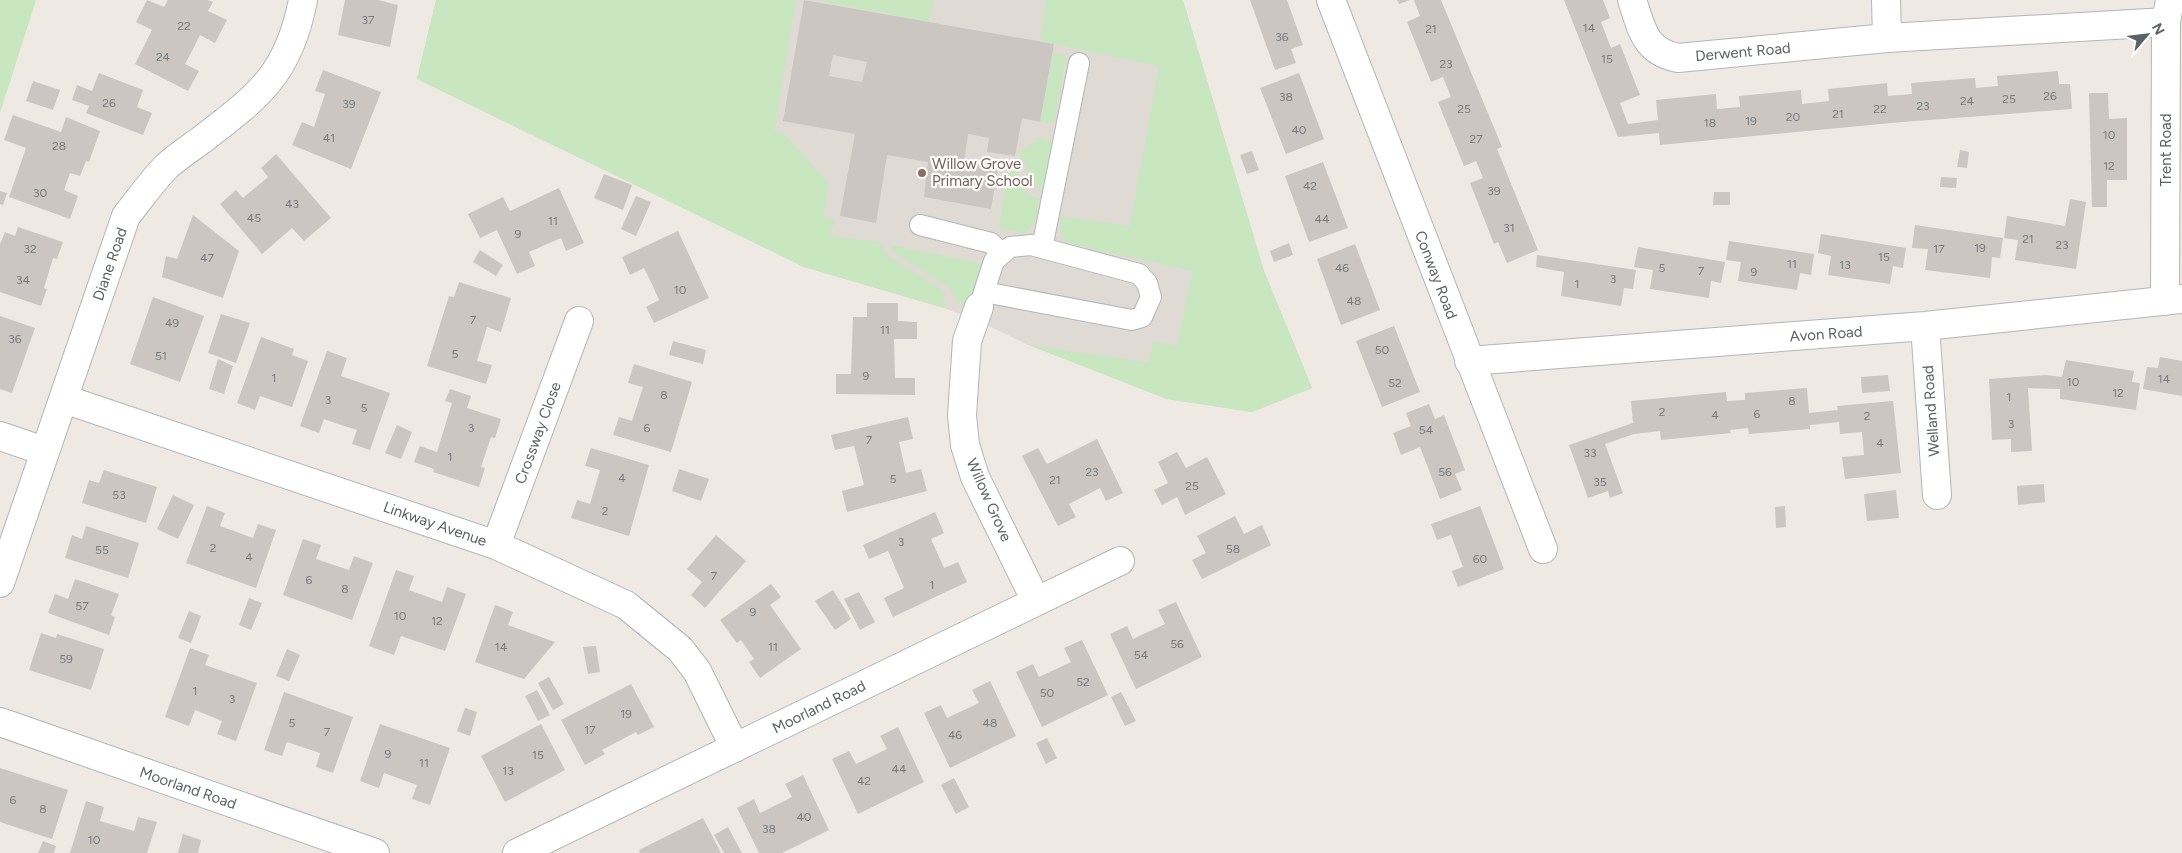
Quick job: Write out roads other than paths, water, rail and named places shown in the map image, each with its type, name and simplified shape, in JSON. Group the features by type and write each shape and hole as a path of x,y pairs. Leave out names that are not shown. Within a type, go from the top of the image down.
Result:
{"street":[{"name":"Diane Road","path":"0,583 126,216 167,167 237,113 259,93 284,63 297,32 303,0"},
{"name":"Conway Road","path":"1331,0 1543,549"},
{"name":"Derwent Road","path":"1632,0 1644,34 1653,46 1663,55 1678,58 2168,11"},
{"path":"1886,0 1887,38"},
{"name":"Trent Road","path":"2168,11 2173,300"},
{"name":"Willow Grove","path":"982,299 967,341 962,415 965,445 975,477 1036,601"},
{"name":"Avon Road","path":"1469,361 1924,326 2173,300"},
{"name":"Crossway Close","path":"496,545 579,321"},
{"name":"Welland Road","path":"1924,326 1937,495"},
{"name":"Linkway Avenue","path":"64,399 496,545 626,605 680,649 697,671 735,748"},
{"path":"0,436 44,451"},
{"name":"Moorland Road","path":"517,853 1120,561"},
{"name":"Moorland Road","path":"0,722 375,853"}],"lane":[{"path":"1042,248 1079,63"},
{"path":"920,225 991,243 1001,253"},
{"path":"1031,245 1140,274 1147,283 1151,297 1148,307 1142,317 1132,320 982,299 994,261 1001,253 1010,247 1031,245"}],"place":[{"name":"Willow Grove Primary School","path":"922,173"}]}
